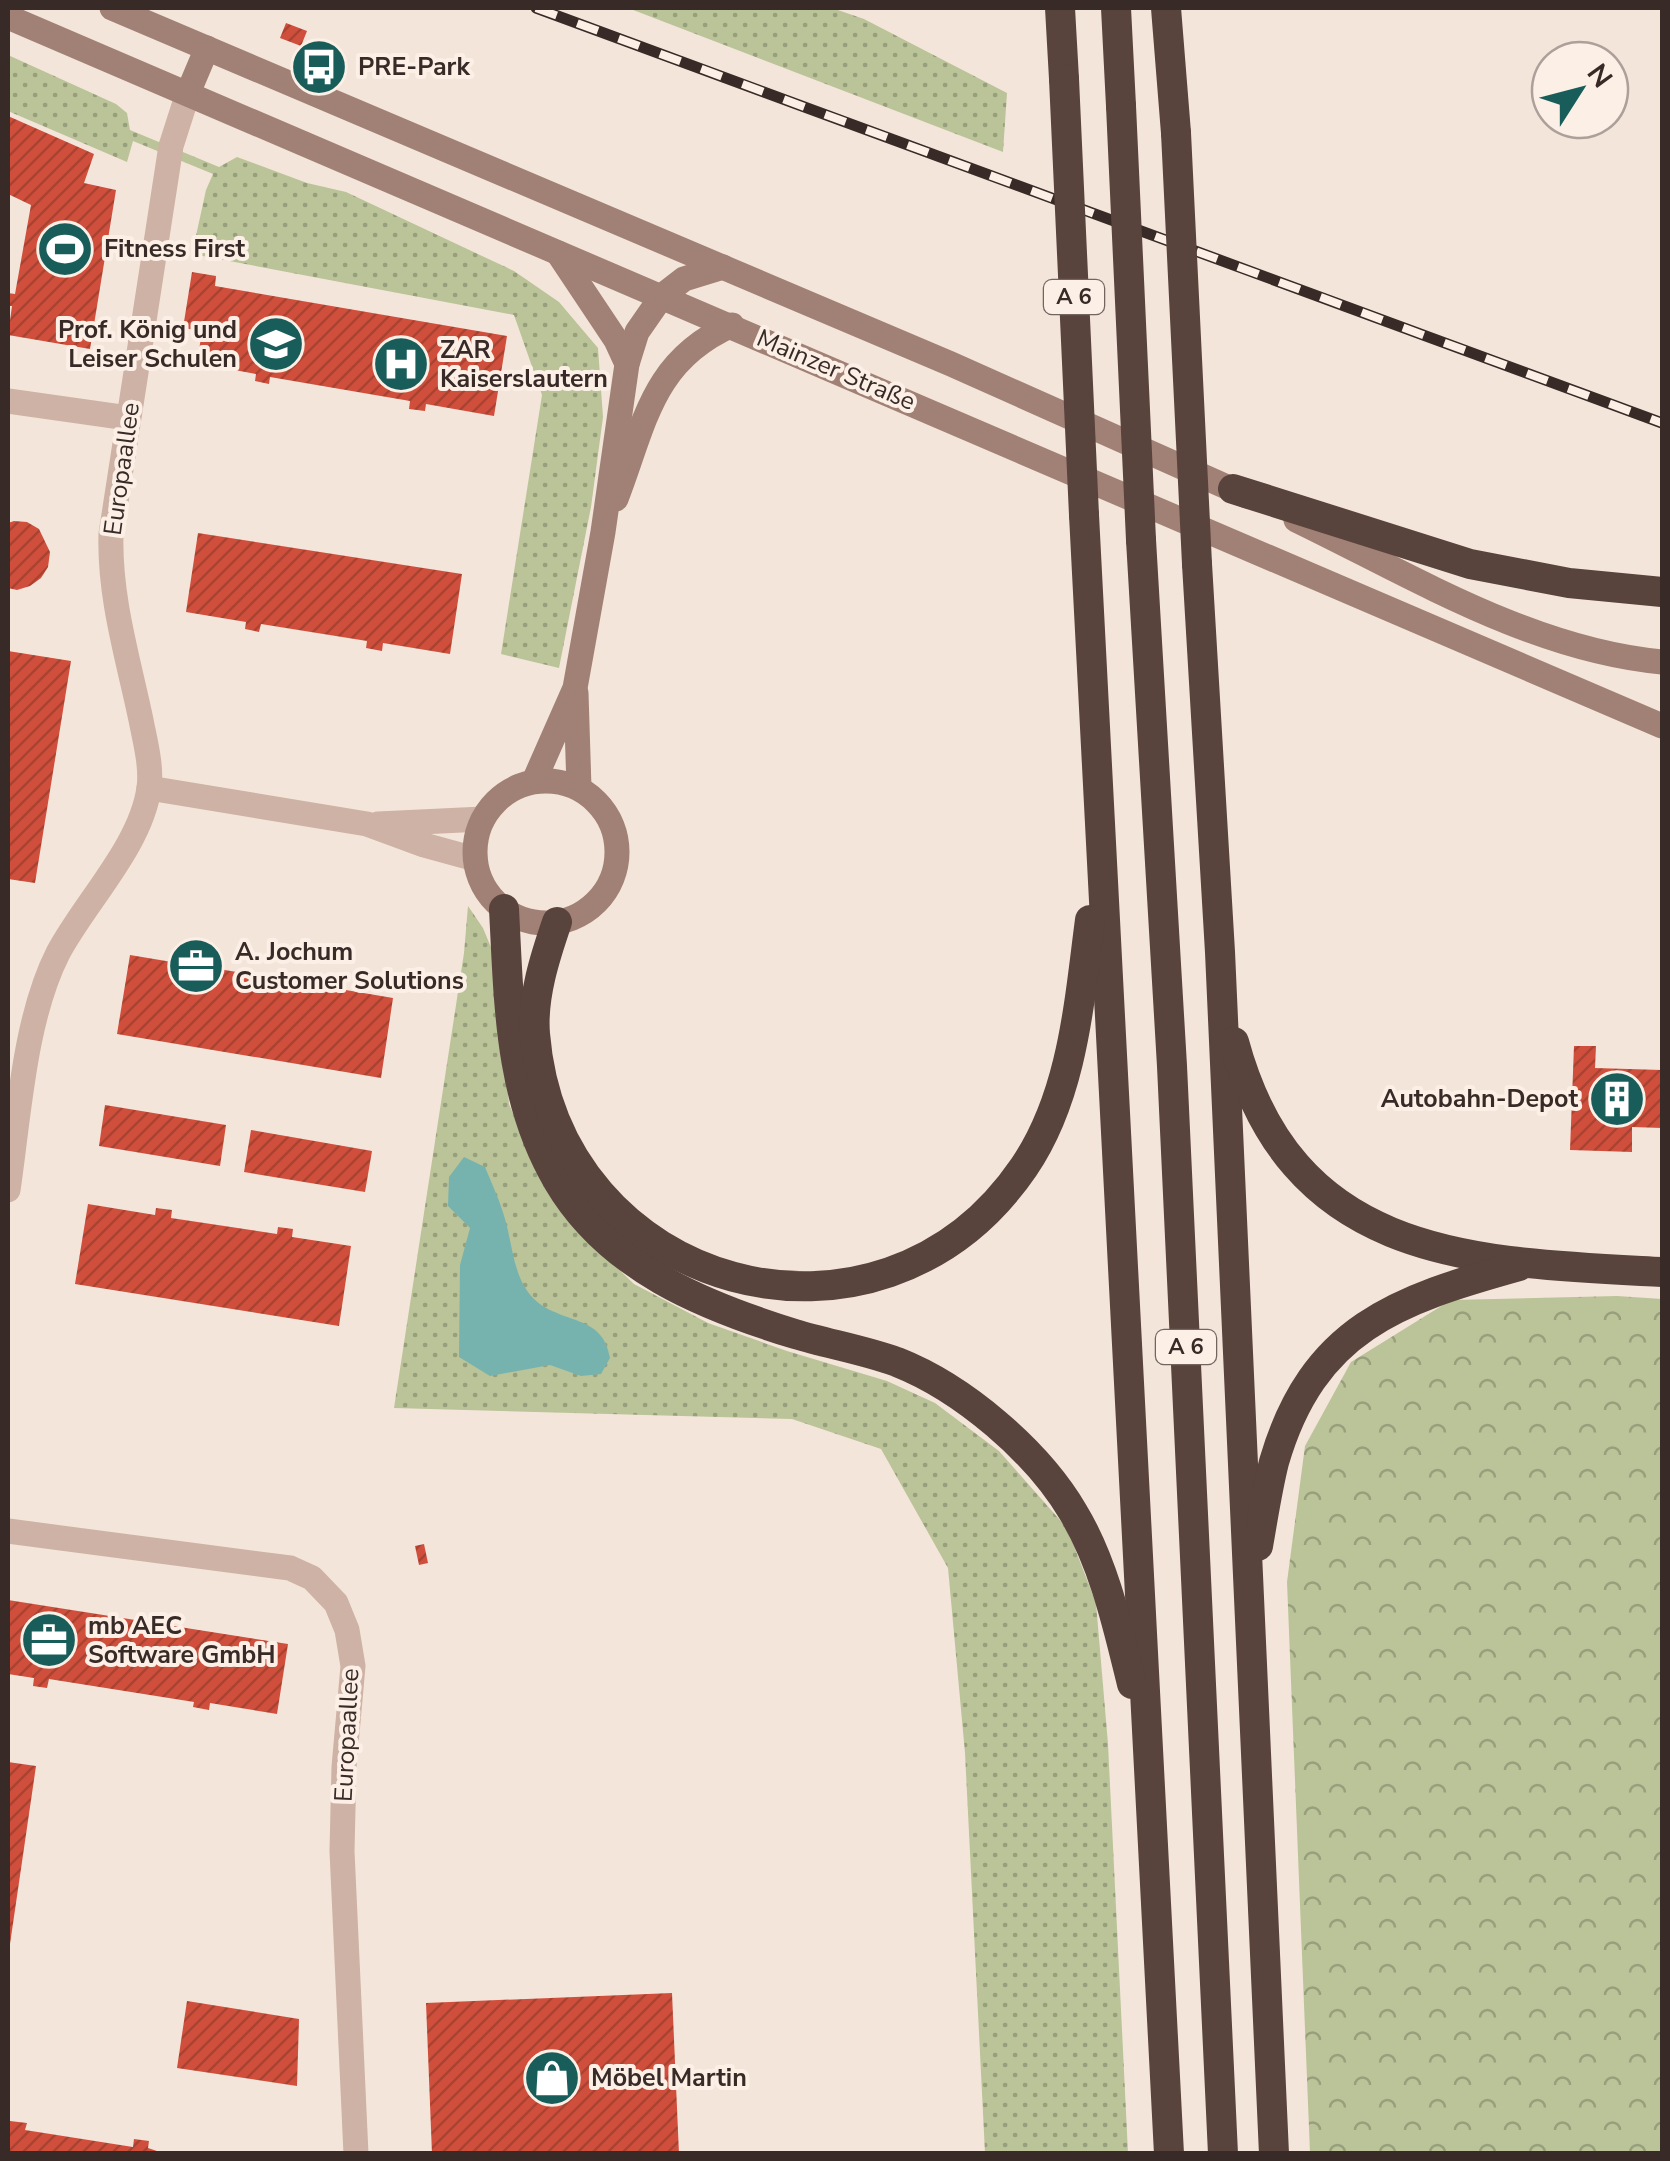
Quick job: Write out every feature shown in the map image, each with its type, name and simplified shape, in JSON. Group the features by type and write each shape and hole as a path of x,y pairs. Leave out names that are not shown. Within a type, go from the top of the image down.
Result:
{"highway":[{"name":"A 6","path":"1060,8 1169,2154"},
{"name":"A 6","path":"1116,8 1141,540 1172,1066 1223,2154"},
{"path":"1166,8 1222,995 1274,2154"},
{"path":"1171,80 1184,8"},
{"path":"1233,489 1470,564 1569,583 1662,592"},
{"path":"557,922 538,993 534,1032 557,1123 580,1171 628,1224 661,1248 726,1276 775,1286 855,1282 925,1257 964,1232 997,1203 1026,1164 1051,1116 1069,1063 1100,842"},
{"name":"A 6","path":"504,910 510,1037 528,1113 559,1182 596,1229 636,1266 696,1300 896,1362 960,1394 1024,1451 1073,1512 1102,1577 1150,1753"},
{"path":"1222,995 1241,1068 1259,1110 1293,1162 1328,1198 1352,1215 1402,1237 1524,1265 1662,1272"},
{"path":"1248,1593 1274,1464 1294,1410 1323,1364 1340,1344 1389,1310 1462,1282 1524,1265"}],"main road":[{"name":"Mainzer Straße","path":"112,8 1233,489 1471,605 1599,652 1662,662"},
{"name":"Mainzer Straße","path":"8,17 1662,726"},
{"path":"188,93 207,48"},
{"path":"558,253 616,340 627,364"},
{"path":"579,788 575,688 627,364 636,332 662,296 684,279 723,267"},
{"path":"603,532 658,386 696,344 732,325"},
{"path":"534,781 575,688"},
{"path":"534,781 557,781 579,788 598,802 611,821 618,843 609,887 596,904 578,916 557,922 538,923 504,910 480,879 475,860 476,839 483,819 504,794 534,781"}],"street":[{"name":"Europaallee","path":"8,1190 34,1023 57,956 114,866 138,822 149,788 147,752 110,566 111,534 171,146 188,93"},
{"path":"8,401 128,418"},
{"path":"149,788 367,824 475,860"},
{"path":"367,824 483,819"},
{"name":"Europaallee","path":"8,1531 262,1562 312,1578 336,1603 348,1630 352,1666 342,1851 356,2154"}],"green space":[{"path":"628,8 832,8 864,19 1007,93 1003,152"},
{"path":"8,55 116,104 127,113 130,130 219,167 237,157 307,183 346,192 514,271 559,302 598,348 603,417 591,507 559,668 501,654 542,395 514,315 192,254 213,174 133,141 127,162 8,111"},
{"path":"468,906 495,957 509,1104 541,1180 576,1228 634,1284 708,1323 887,1381 935,1403 999,1451 1067,1528 1096,1603 1108,1744 1128,2153 985,2153 965,1753 948,1568 881,1449 792,1419 394,1408"},
{"path":"1617,1296 1662,1299 1662,2153 1310,2153 1287,1582 1305,1446 1351,1362 1451,1300"}],"water":[{"path":"464,1157 485,1167 527,1291 545,1307 590,1326 606,1344 610,1358 601,1374 581,1376 550,1365 490,1376 459,1357 460,1265 470,1228 448,1206 449,1177"}],"building":[{"path":"286,23 307,31 301,46 280,38"},
{"name":"Fitness First","path":"8,116 94,154 84,183 116,190 90,349 8,335 12,306 8,306 8,293 15,294 31,205 8,194"},
{"path":"192,272 216,276 215,286 507,336 494,416 426,404 425,411 409,409 410,401 270,377 269,384 255,381 256,374 197,363 202,331 183,328"},
{"path":"27,522 39,529 50,552 48,567 41,578 17,590 8,588 8,523"},
{"path":"198,533 462,574 450,654 383,643 382,651 366,648 367,641 261,624 259,632 245,629 246,622 186,612"},
{"path":"8,651 71,661 35,883 8,879"},
{"path":"130,955 196,966 198,959 214,962 213,968 319,986 320,978 335,980 334,988 393,998 381,1078 117,1034"},
{"name":"Autobahn-Depot","path":"1574,1046 1596,1046 1595,1068 1662,1070 1662,1128 1632,1127 1632,1152 1570,1150"},
{"path":"105,1105 226,1125 220,1166 99,1146"},
{"path":"251,1130 372,1151 365,1192 244,1172"},
{"path":"88,1204 155,1215 156,1208 172,1210 171,1218 277,1234 278,1227 293,1229 292,1237 351,1246 339,1326 75,1284"},
{"path":"424,1544 428,1563 419,1565 415,1546"},
{"path":"8,1600 288,1644 277,1714 210,1703 209,1710 193,1707 194,1702 49,1679 47,1688 33,1686 34,1678 8,1674"},
{"path":"8,1762 36,1766 10,1944 8,1944"},
{"name":"Möbel Martin","path":"672,1993 679,2154 432,2154 426,2003"},
{"path":"187,2001 299,2019 297,2086 177,2068"},
{"path":"10,2121 27,2123 25,2130 133,2147 134,2139 149,2141 148,2148 166,2154 8,2154"}],"railway":[{"path":"536,8 1662,423"}],"place":[{"name":"PRE-Park","path":"319,67"},
{"name":"Fitness First","path":"65,249"},
{"name":"Prof. König und Leiser Schulen","path":"276,344"},
{"name":"ZAR Kaiserslautern","path":"401,364"},
{"name":"A. Jochum Customer Solutions","path":"196,966"},
{"name":"Autobahn-Depot","path":"1617,1099"},
{"name":"mb AEC Software GmbH","path":"49,1640"},
{"name":"Möbel Martin","path":"552,2078"}]}
